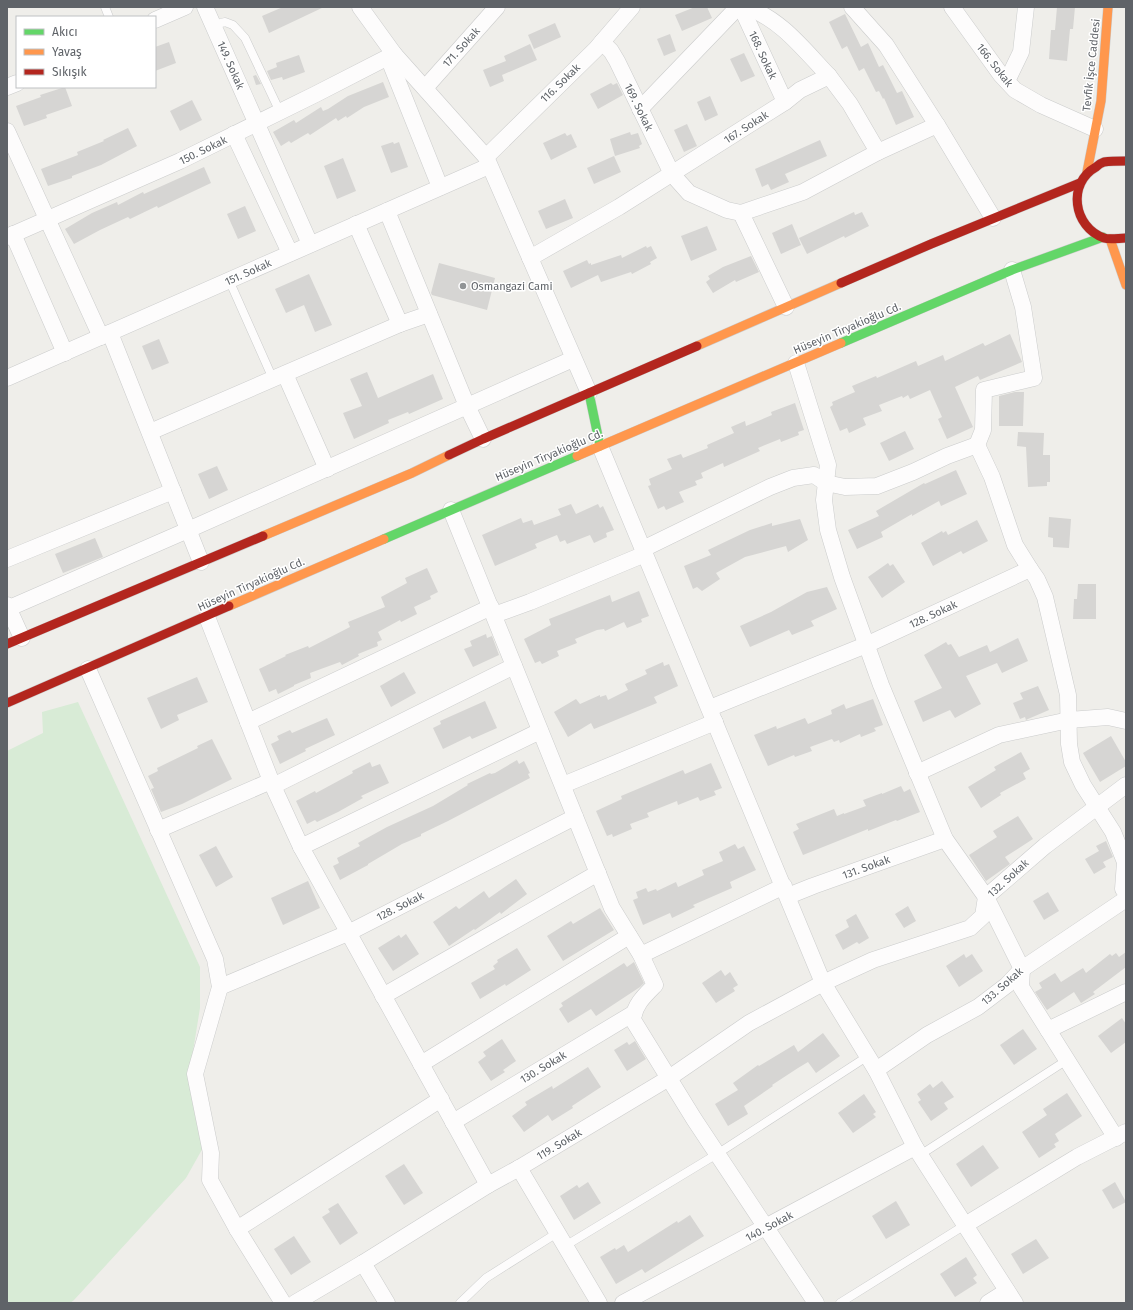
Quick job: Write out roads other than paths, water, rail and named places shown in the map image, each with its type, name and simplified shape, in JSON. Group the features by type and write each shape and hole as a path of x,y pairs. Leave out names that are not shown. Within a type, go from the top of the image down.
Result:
{"street":[{"path":"156,20 185,7"},
{"name":"149. Sokak","path":"205,7 310,244"},
{"path":"360,7 391,55 440,187"},
{"name":"171. Sokak","path":"425,88 497,7"},
{"name":"116. Sokak","path":"488,161 602,42 632,7"},
{"path":"640,109 739,7"},
{"name":"168. Sokak","path":"739,7 785,102"},
{"path":"746,7 758,11 782,27 829,76 850,104 878,152"},
{"path":"852,7 886,45 937,125 993,218"},
{"name":"166. Sokak","path":"952,7 1015,90 1041,105 1095,129"},
{"path":"1007,81 1021,52 1026,7"},
{"name":"Tevfik İşce Caddesi","path":"1087,172 1101,101 1108,7"},
{"name":"169. Sokak","path":"602,42 611,51 672,174 689,193 727,210 741,214"},
{"path":"391,55 425,88 488,161 588,393 600,446 823,983 876,1070 917,1151 1011,1297 988,1303"},
{"name":"150. Sokak","path":"10,235 180,161 391,55"},
{"name":"167. Sokak","path":"530,258 619,207 785,102 800,90 829,76"},
{"path":"786,307 741,214 803,192 878,152 937,125"},
{"path":"7,131 47,219 105,335 150,432 201,562"},
{"path":"234,134 290,253"},
{"path":"1126,161 1116,159 1095,165 1087,172 1080,183 1076,196 1077,209 1082,221 1091,231 1107,238 1126,286"},
{"name":"151. Sokak","path":"7,378 387,211 440,187 488,161"},
{"path":"7,644 412,473 483,439 930,244 1080,183"},
{"path":"387,211 467,406 483,439"},
{"path":"356,224 400,324"},
{"path":"10,235 65,353"},
{"name":"Hüseyin Tiryakioğlu Cd.","path":"7,703 451,510 1012,270 1107,238 1126,238"},
{"path":"1012,270 1023,307 1034,378 984,390 983,430 977,446 992,477 1015,545 1037,579 1045,597 1068,695 1069,744 1072,762 1083,785 1113,832 1126,862 1123,889 1126,893"},
{"path":"150,432 400,324 429,314"},
{"path":"22,638 7,607 188,530 573,359"},
{"path":"796,363 828,465 824,500 828,530 842,577 866,645 917,773 945,839 986,897 1022,969 1021,987 1067,1060 1121,1135 1077,1157 965,1225"},
{"path":"279,376 327,469"},
{"path":"248,722 492,611 530,602 644,551 793,478 814,475 826,483 845,487 877,486 913,472 947,456 977,446"},
{"path":"7,559 173,491"},
{"path":"451,510 612,908 641,955 654,985 640,1001 634,1013 633,1020 718,1154 816,1303"},
{"name":"128. Sokak","path":"562,785 1030,569"},
{"path":"207,617 272,784 301,847 488,1185"},
{"path":"158,830 272,784 514,666"},
{"path":"88,669 215,959 220,987 195,1074 211,1153 210,1180 237,1229 283,1303"},
{"path":"917,773 999,735 1069,720 1108,717 1126,721"},
{"path":"301,847 540,731"},
{"name":"132. Sokak","path":"823,983 873,960 970,928 983,916 986,897 1045,846 1126,785"},
{"name":"128. Sokak","path":"220,987 348,933 575,817"},
{"name":"131. Sokak","path":"641,955 786,891 813,886 945,839"},
{"path":"383,996 598,873"},
{"name":"133. Sokak","path":"876,1070 926,1035 978,1007 1008,985 1022,969 1126,899"},
{"path":"421,1064 629,936"},
{"name":"119. Sokak","path":"294,1303 363,1263 488,1185 669,1078 749,1023 823,983"},
{"path":"1048,1030 1126,992"},
{"name":"130. Sokak","path":"453,1122 634,1013"},
{"path":"237,1229 441,1099"},
{"name":"140. Sokak","path":"623,1303 917,1151"},
{"path":"519,1168 599,1303"},
{"path":"363,1263 387,1303"}],"lane":[{"path":"213,25 225,22 233,25 245,38 280,112"},
{"path":"229,280 279,376"},
{"path":"460,1303 486,1278 718,1154 868,1056"},
{"path":"917,1151 1067,1060"},
{"path":"840,1303 965,1225"}],"place":[{"name":"Osmangazi Cami","path":"463,286"}]}
